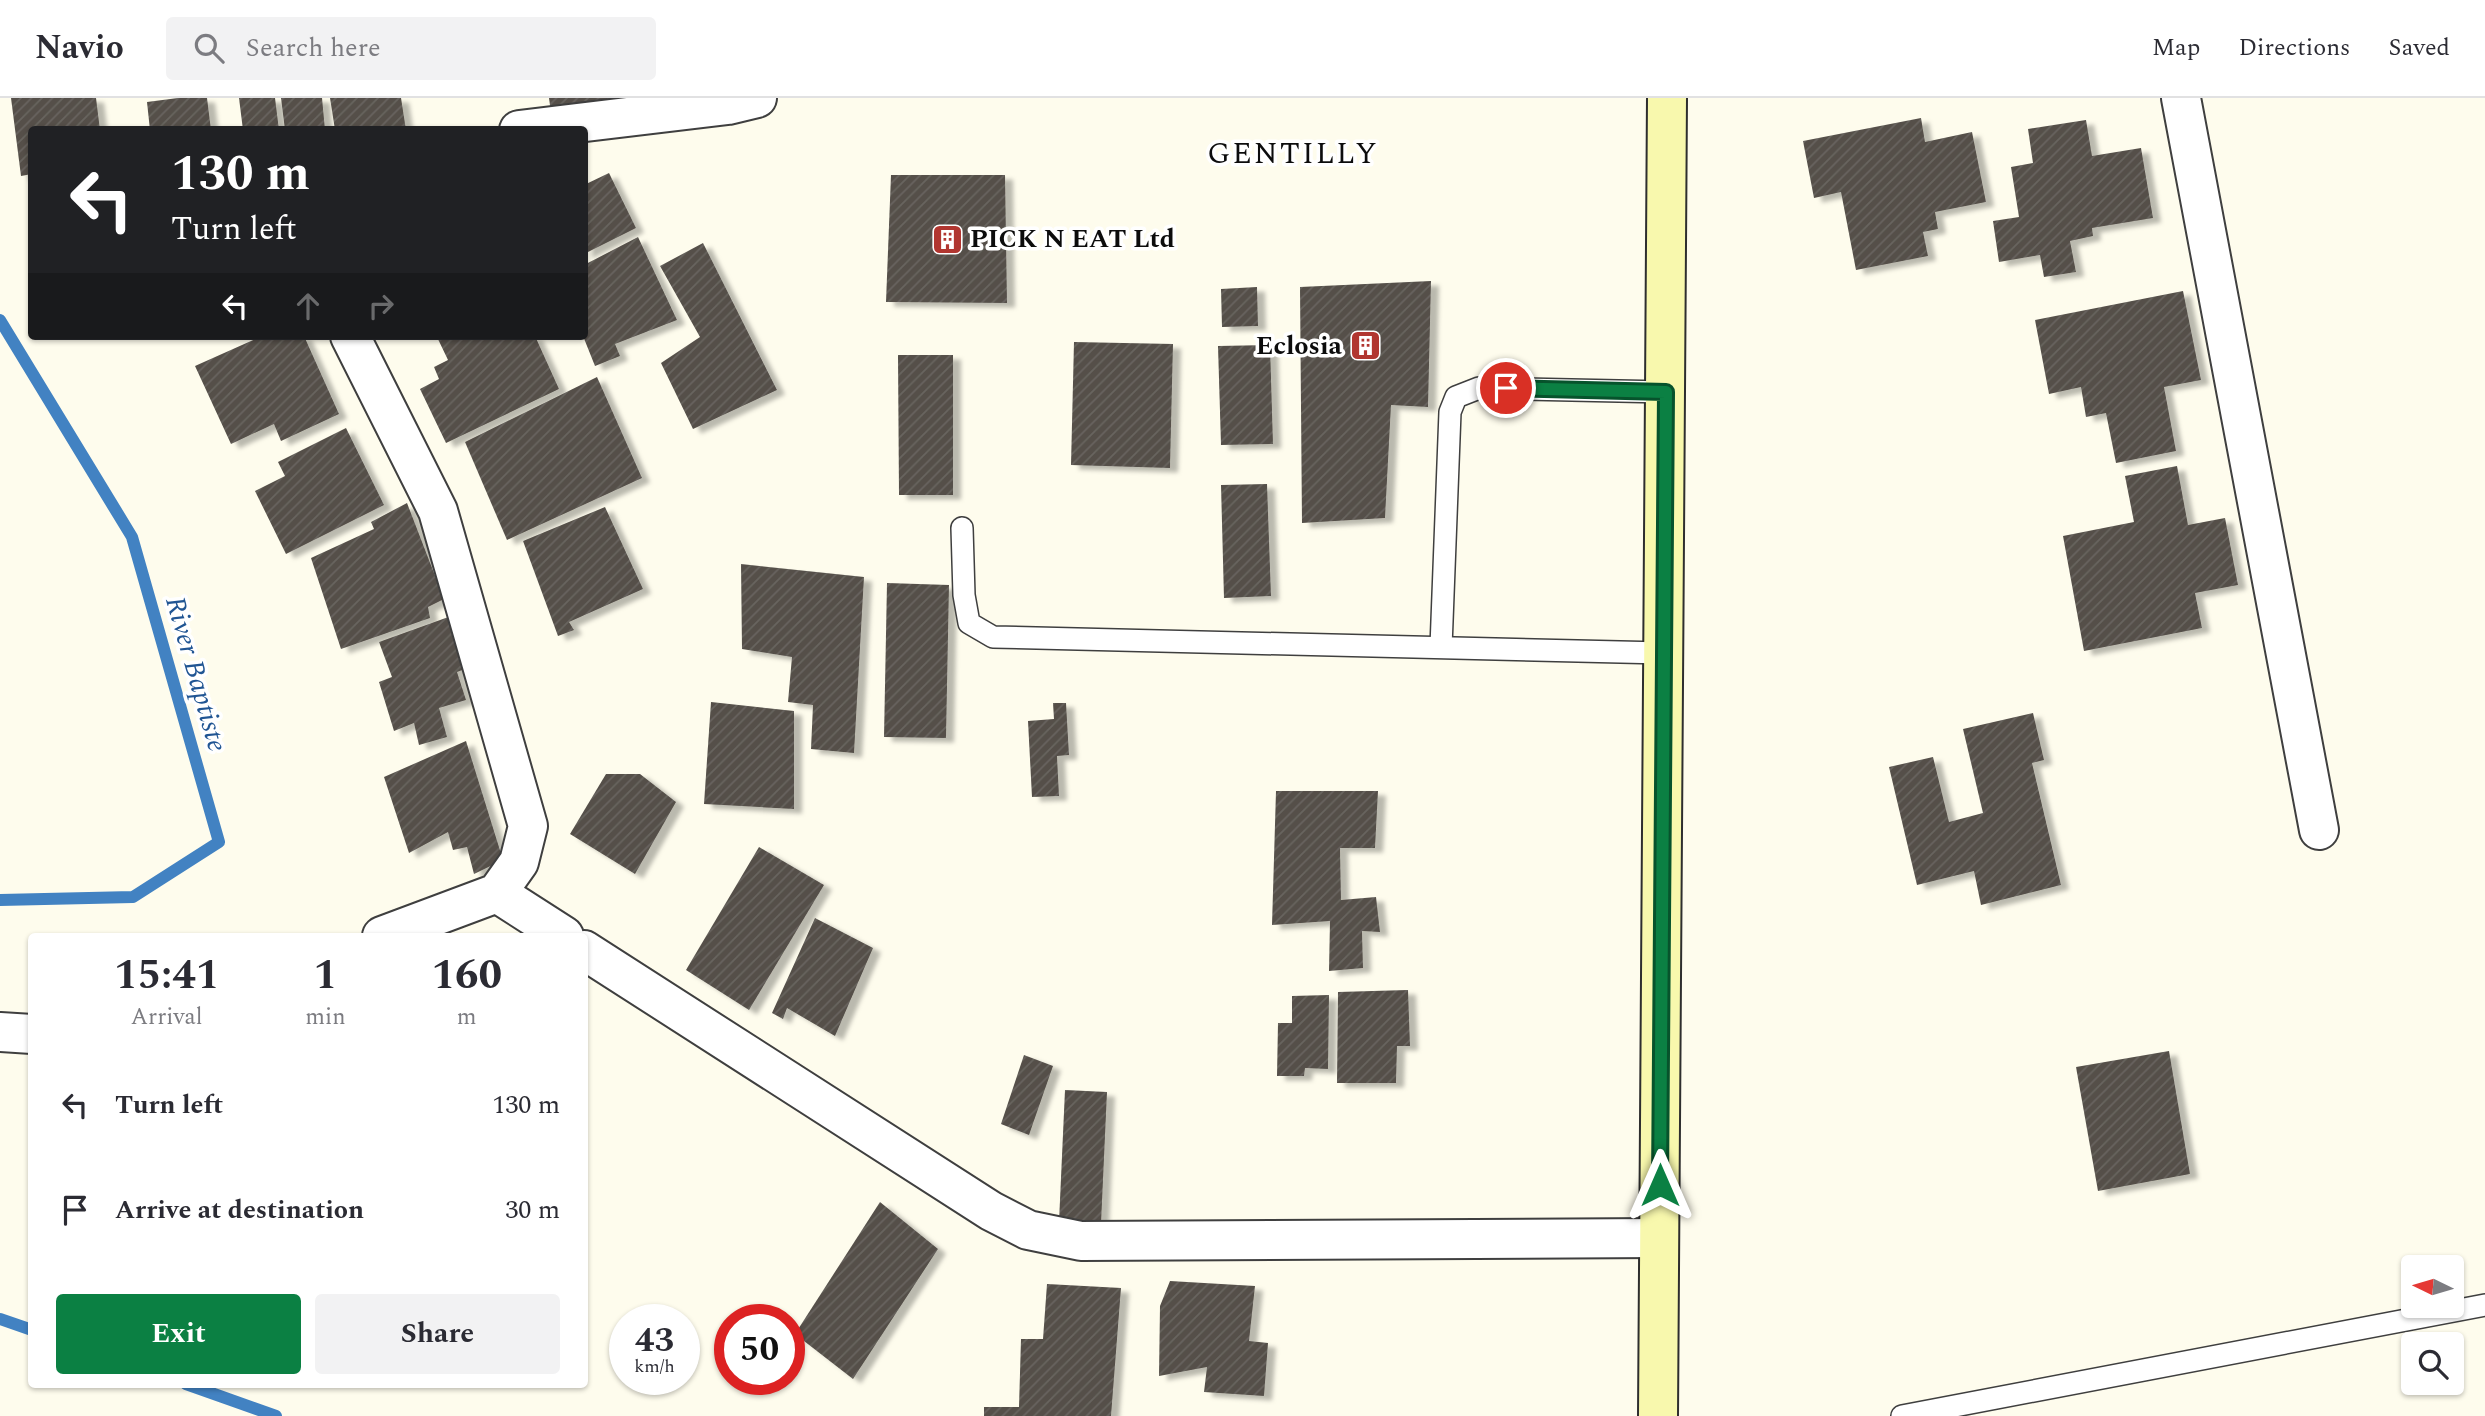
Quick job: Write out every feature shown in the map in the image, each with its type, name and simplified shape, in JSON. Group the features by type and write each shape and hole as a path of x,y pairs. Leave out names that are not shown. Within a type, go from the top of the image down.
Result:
{"main road":[{"path":"1658,1416 1667,98"}],"street":[{"path":"552,126 728,105 757,98"},
{"path":"2181,98 2319,830"},
{"path":"352,340 438,511 528,826 519,862 497,893 390,933"},
{"path":"497,893 559,933"},
{"path":"588,953 991,1211 1028,1230 1081,1241 1659,1238"},
{"path":"0,1032 28,1034"}],"lane":[{"path":"1441,647 1450,412 1457,397 1479,388 1666,392"},
{"path":"962,528 964,595 970,624 993,637 1663,653"},
{"path":"1902,1416 2485,1305"}],"building":[{"path":"11,98 96,98 100,126 28,126 28,175 21,176"},
{"path":"207,98 210,126 150,126 147,102"},
{"path":"239,98 275,98 278,126 242,126"},
{"path":"281,98 322,98 325,126 284,126"},
{"path":"330,98 401,98 405,126 334,126"},
{"path":"549,98 654,98 552,120"},
{"path":"1921,118 1925,142 1972,132 1986,202 1935,212 1938,229 1923,232 1928,256 1856,270 1841,192 1814,198 1803,141"},
{"path":"2086,120 2092,156 2141,148 2153,218 2092,228 2093,236 2070,241 2076,272 2044,277 2040,255 1999,262 1993,221 2019,217 2011,167 2033,163 2028,129"},
{"path":"609,173 636,228 588,252 588,183"},
{"name":"PICK N EAT Ltd","path":"891,175 1005,175 1007,303 886,302"},
{"path":"638,237 677,320 615,344 620,356 595,366 585,340 588,340 588,263"},
{"path":"703,243 777,390 693,429 661,363 700,337 660,266"},
{"name":"Eclosia","path":"1431,281 1428,407 1391,405 1385,518 1302,523 1300,287"},
{"path":"1257,287 1258,326 1222,327 1221,289"},
{"path":"2183,291 2201,380 2164,387 2176,451 2116,463 2106,413 2086,417 2081,387 2049,394 2035,320"},
{"path":"253,340 306,340 339,414 281,441 274,424 231,444 195,366"},
{"path":"438,340 537,340 559,389 446,443 420,389 439,379 434,367 448,360"},
{"path":"1074,342 1173,344 1170,468 1071,465"},
{"path":"1270,345 1273,444 1221,445 1218,346"},
{"path":"898,355 953,355 953,495 899,495"},
{"path":"597,377 642,478 507,540 465,442"},
{"path":"346,428 384,505 286,554 255,491 285,476 278,462"},
{"path":"2177,466 2188,525 2225,518 2238,585 2195,593 2202,628 2084,651 2063,536 2134,522 2125,476"},
{"path":"1267,484 1271,596 1224,598 1221,485"},
{"path":"407,503 444,599 428,607 430,618 341,649 311,558 374,529 371,522"},
{"path":"605,507 643,589 569,622 574,630 558,636 523,541"},
{"path":"741,564 864,577 854,753 811,749 813,705 788,702 792,657 742,649"},
{"path":"887,583 949,585 946,738 884,737"},
{"path":"454,615 473,666 457,672 466,700 439,708 447,737 419,745 414,723 394,731 379,682 392,677 379,642"},
{"path":"711,702 794,711 794,809 704,804"},
{"path":"1053,703 1066,703 1069,755 1057,756 1059,796 1032,797 1028,721 1054,719"},
{"path":"2033,713 2044,760 2032,763 2061,885 1981,905 1974,871 1917,885 1889,767 1933,757 1949,822 1983,813 1963,729"},
{"path":"466,741 503,860 474,874 467,847 453,850 448,832 409,853 384,777"},
{"path":"606,774 640,774 676,802 635,874 570,834"},
{"path":"1276,791 1378,791 1375,848 1340,848 1341,900 1376,897 1380,932 1362,931 1363,968 1329,971 1330,921 1272,925"},
{"path":"759,847 824,885 749,1010 686,970"},
{"path":"815,918 873,948 835,1036 787,1008 783,1019 772,1013"},
{"path":"1408,990 1410,1046 1397,1046 1396,1083 1337,1083 1338,992"},
{"path":"1329,995 1328,1069 1305,1068 1304,1076 1277,1076 1278,1023 1292,1023 1292,996"},
{"path":"2169,1051 2190,1174 2098,1191 2076,1067"},
{"path":"1024,1055 1053,1066 1029,1135 1001,1124"},
{"path":"1065,1090 1107,1092 1101,1224 1059,1222"},
{"path":"880,1202 938,1249 853,1379 805,1342 805,1318"},
{"path":"1170,1281 1255,1286 1249,1341 1268,1343 1264,1396 1204,1392 1207,1367 1159,1376 1160,1306"},
{"path":"1047,1284 1121,1288 1111,1416 984,1416 984,1407 1019,1407 1021,1339 1043,1339"}],"waterway":[{"name":"River Baptiste","path":"0,320 132,537 219,842 133,897 0,900"},
{"name":"River Baptiste","path":"0,1319 28,1329"},
{"name":"River Baptiste","path":"197,1388 276,1416"}],"place":[{"name":"PICK N EAT Ltd","path":"947,239"},
{"name":"Eclosia","path":"1365,346"}],"district":[{"name":"GENTILLY","path":"1293,154"}],"route":[{"path":"1506,388 1666,392 1660,1185"}]}
